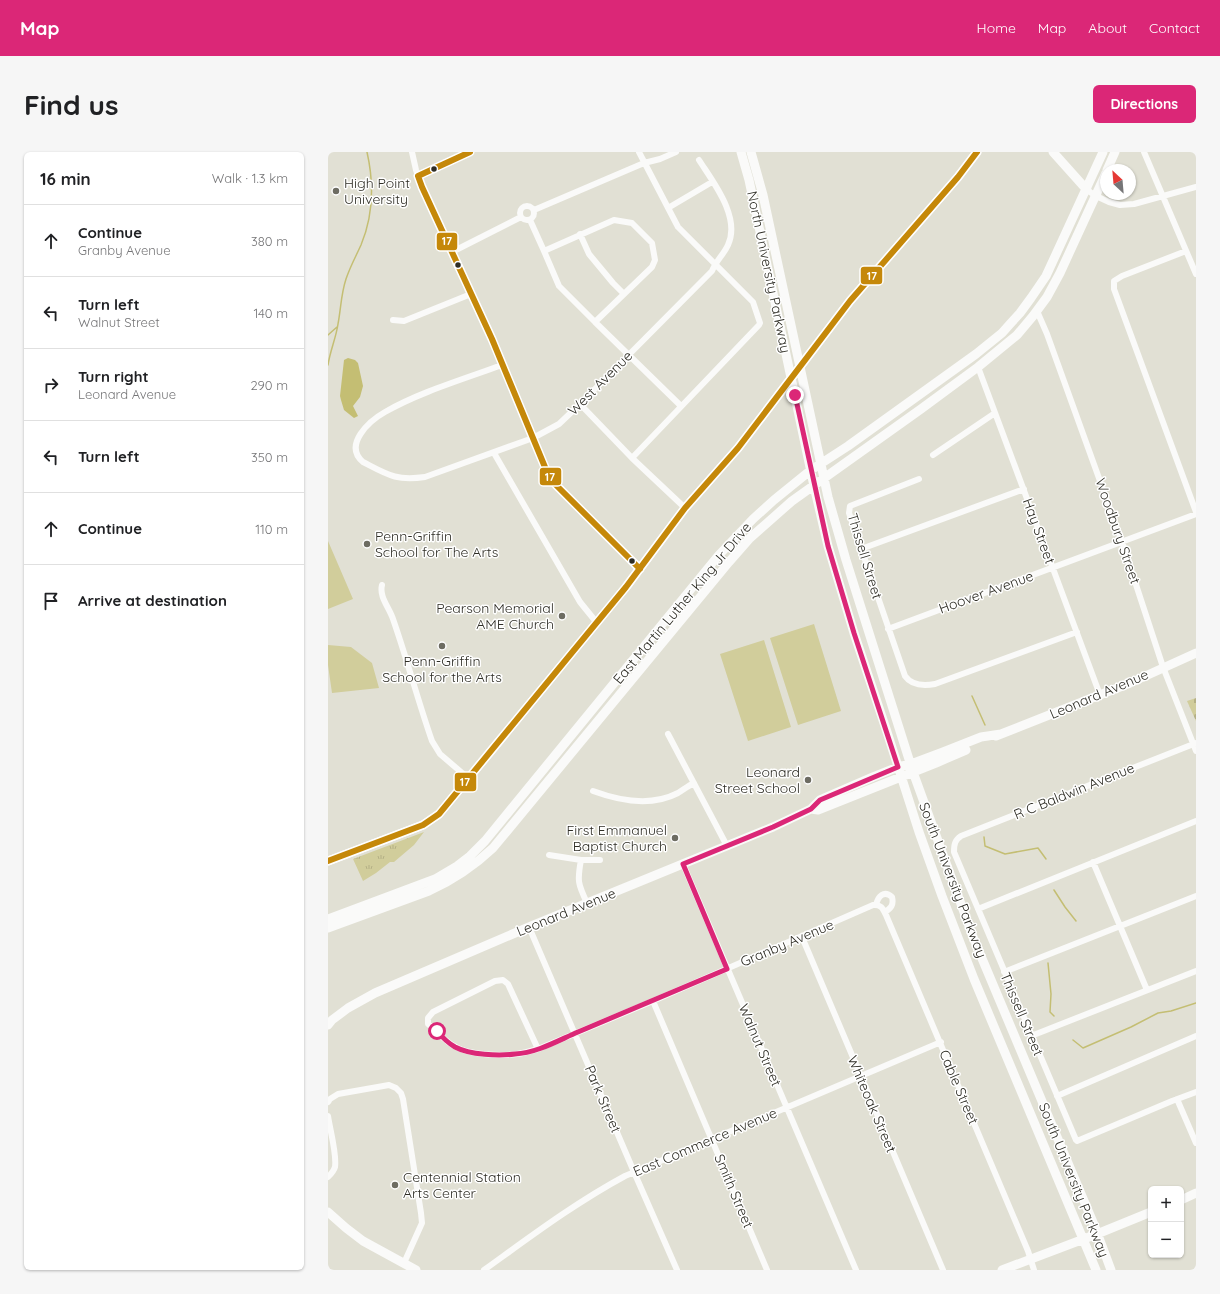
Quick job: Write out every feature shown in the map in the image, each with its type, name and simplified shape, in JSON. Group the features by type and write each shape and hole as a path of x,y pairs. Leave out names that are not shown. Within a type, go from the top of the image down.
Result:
{"main road":[{"name":"North University Parkway","path":"741,152 749,180 814,486"},
{"name":"North University Parkway","path":"751,152 763,195 824,479"},
{"path":"328,861 429,822 439,814 597,623 640,569 684,508 738,448 850,301 958,177 977,152"},
{"path":"1053,152 1087,190"},
{"name":"East Martin Luther King Jr Drive","path":"328,928 429,891 444,884 460,870 722,552 753,519 811,470 848,446 976,354 1002,333 1020,313 1046,276 1087,190 1103,152"},
{"path":"1110,164 1115,152"},
{"name":"East Martin Luther King Jr Drive","path":"328,919 477,863 494,848 728,562 750,538 792,501 978,367 1016,335 1047,297 1060,273 1100,187"},
{"name":"South University Parkway","path":"824,479 846,560 912,768 973,937 1111,1270"},
{"name":"South University Parkway","path":"814,486 828,546 854,633 923,845 974,979 1096,1270"},
{"name":"Leonard Avenue","path":"811,809 818,810 901,776 912,768 981,737 1001,734 1130,682 1196,653"},
{"name":"Leonard Avenue","path":"328,1025 348,1008 375,993 587,903 773,827 811,809 820,800 898,767 912,768"},
{"path":"1184,1199 1196,1194"},
{"path":"328,1212 343,1226 364,1241 406,1266 416,1270"},
{"path":"1002,1270 1083,1240 1148,1213"}],"street":[{"path":"412,152 418,176 425,193 471,294 547,472 556,485 640,569"},
{"path":"418,176 470,152"},
{"path":"632,458 759,325 758,315 753,302 678,227 639,152"},
{"path":"534,210 644,163 660,159 676,152"},
{"path":"1144,152 1196,274"},
{"name":"West Avenue","path":"502,365 424,394 384,413 366,427 357,439 355,451 359,459 392,477 411,480 425,478 533,438 559,424 712,271 729,244 731,231 729,213 723,199 699,160"},
{"path":"668,208 712,182"},
{"path":"1087,190 1109,202 1120,205 1134,204 1196,187"},
{"path":"530,220 525,220 520,215 520,210 523,203 530,206 534,210"},
{"path":"530,220 533,217 534,210"},
{"path":"452,252 521,217"},
{"path":"530,220 560,286 681,406"},
{"path":"544,252 580,234 614,220 632,223 652,243 655,260 652,267 595,322"},
{"path":"580,234 589,254 624,294"},
{"path":"1186,251 1122,276 1114,281 1114,289 1196,513"},
{"path":"393,320 404,321 471,294"},
{"name":"Woodbury Street","path":"1037,311 1047,334 1122,542 1164,667 1195,744 1196,751"},
{"name":"Hay Street","path":"978,367 1100,694"},
{"path":"580,404 632,458 684,508"},
{"path":"933,455 995,413"},
{"path":"494,453 580,602 597,623"},
{"name":"Thissell Street","path":"918,479 850,506 849,514 888,629 905,676 909,680 918,684 930,685 1077,632"},
{"path":"861,549 1024,489"},
{"name":"Hoover Avenue","path":"888,629 1196,513"},
{"path":"382,584 382,595 392,617 432,741 440,754 468,778"},
{"path":"668,734 727,846"},
{"name":"R C Baldwin Avenue","path":"955,842 961,836 1195,744"},
{"path":"593,791 628,800 651,802 678,793 694,783"},
{"path":"978,909 1196,821"},
{"name":"Thissell Street","path":"955,842 954,852 1074,1137 1078,1141 1177,1099"},
{"path":"549,855 581,860 600,860"},
{"path":"581,860 578,876 579,883 587,903"},
{"path":"1092,862 1147,990"},
{"name":"Walnut Street","path":"683,864 856,1270"},
{"path":"1004,972 1196,896"},
{"name":"Granby Avenue","path":"538,1049 508,984 503,980 495,981 433,1012 428,1018 428,1024 456,1048 471,1052 494,1054 517,1054 538,1049 802,937 880,908"},
{"name":"Cable Street","path":"880,908 941,1042 1028,1251 1034,1270"},
{"name":"Park Street","path":"530,927 574,1034 677,1270"},
{"name":"Whiteoak Street","path":"802,937 943,1270"},
{"path":"1031,1036 1196,971"},
{"name":"Smith Street","path":"653,1001 767,1270"},
{"path":"1057,1096 1196,1036"},
{"name":"East Commerce Avenue","path":"484,1270 603,1188 634,1172 941,1042"},
{"path":"328,1102 338,1094 389,1085 396,1088 401,1094 422,1222 406,1266"},
{"path":"1196,1092 1177,1099 1196,1143"},
{"path":"328,1116 335,1155 335,1167 328,1177"}],"green space":[{"path":"328,541 353,599 328,609"},
{"path":"814,624 841,711 798,725 770,638"},
{"path":"764,640 791,727 748,741 720,654"},
{"path":"328,645 351,647 372,663 379,688 332,693 328,665"},
{"path":"1196,698 1196,721 1187,701"},
{"path":"424,832 414,845 394,862 390,862 363,881 353,859"}],"shaded area":[{"path":"348,358 355,360 358,363 363,386 360,397 353,406 358,416 354,418 344,410 340,396 344,360"}],"waterway":[{"path":"328,365 337,329 344,285 349,270 361,245 368,223 371,199 371,176 367,152"},
{"path":"328,335 337,327"},
{"path":"972,696 985,725"},
{"path":"984,837 985,846 1005,854 1038,848 1046,859"},
{"path":"1054,890 1076,921"},
{"path":"1048,963 1051,994 1050,1012 1054,1016"},
{"path":"1073,1040 1083,1048 1131,1027 1158,1013 1171,1011 1196,1003"}],"transit line":[{"name":"17","path":"470,152 418,176 422,187 492,339 547,472 556,485 640,569"},
{"name":"17","path":"328,861 423,825 439,814 626,587 685,508 738,448 850,301 958,177 977,152"}],"place":[{"name":"High Point University","path":"336,191"},
{"name":"Penn-Griffin School for The Arts","path":"367,544"},
{"name":"Pearson Memorial AME Church","path":"562,616"},
{"name":"Penn-Griffin School for the Arts","path":"442,646"},
{"name":"Leonard Street School","path":"808,780"},
{"name":"First Emmanuel Baptist Church","path":"675,838"},
{"name":"Centennial Station Arts Center","path":"395,1185"}],"route":[{"path":"437,1031 445,1040 456,1048 471,1052 517,1054 538,1049 727,969 683,864 773,827 811,809 820,800 898,767 854,633 828,546 795,395"}]}
